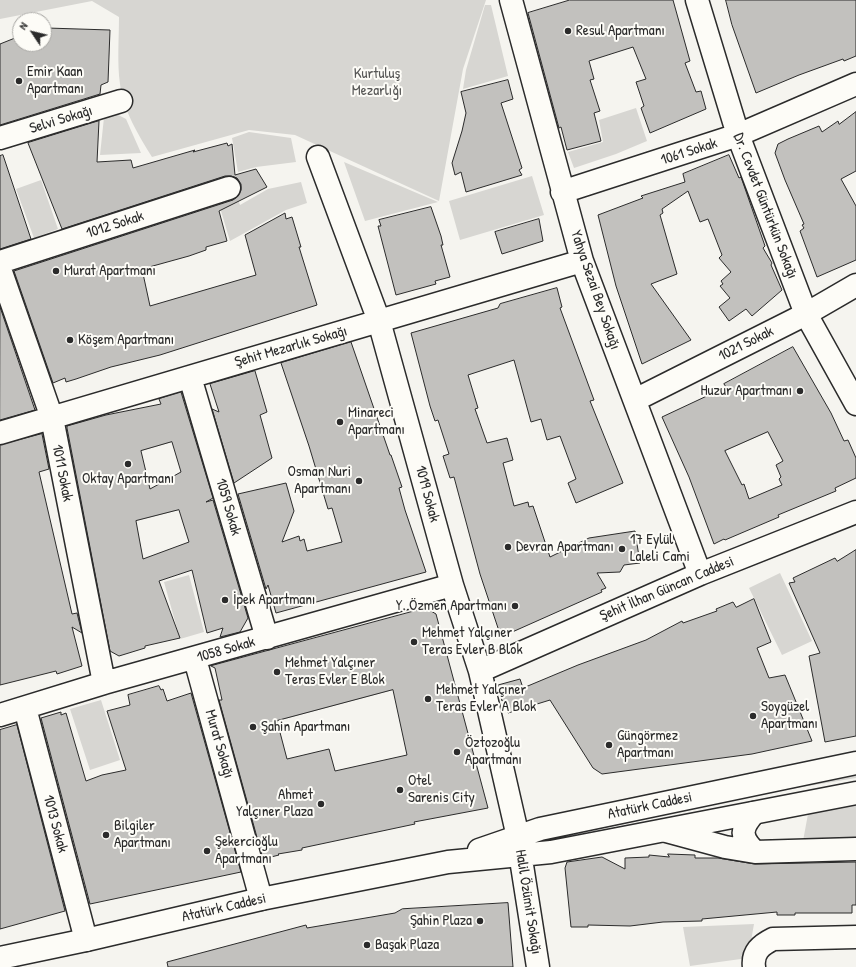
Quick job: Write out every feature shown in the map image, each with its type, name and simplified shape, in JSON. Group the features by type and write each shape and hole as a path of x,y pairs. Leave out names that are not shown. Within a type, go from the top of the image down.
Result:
{"street":[{"name":"Yahya Sezai Bey Sokağı","path":"511,0 582,261 700,574"},
{"name":"Dr. Cevdet Güntürkün Sokağı","path":"696,0 738,135 806,314 856,404"},
{"name":"1061 Sokak","path":"562,192 738,135 856,84"},
{"name":"Selvi Sokağı","path":"0,138 121,101"},
{"name":"1019 Sokak","path":"318,157 379,321 452,585 480,671 519,846"},
{"name":"1012 Sokak","path":"0,262 229,188"},
{"name":"Şehit Mezarlık Sokağı","path":"0,433 582,261"},
{"name":"1011 Sokak","path":"0,269 52,418 104,683"},
{"name":"1021 Sokak","path":"635,400 806,314 856,285"},
{"name":"1059 Sokak","path":"190,377 267,638"},
{"name":"Şehit İlhan Güncan Caddesi","path":"480,671 700,574 856,512"},
{"name":"1058 Sokak","path":"0,716 104,683 195,659 452,585"},
{"name":"Murat Sokağı","path":"195,659 262,898"},
{"name":"1013 Sokak","path":"25,708 86,940"},
{"name":"Atatürk Caddesi","path":"519,846 540,828 856,763"},
{"name":"Atatürk Caddesi","path":"0,958 86,940 262,898 448,862 519,846 551,852 754,814 856,793"},
{"path":"754,814 744,827 744,837 755,852"},
{"path":"666,831 725,847 755,852 856,849"},
{"name":"Halil Özümit Sokağı","path":"519,846 538,967"},
{"path":"754,967 755,953 762,944 773,939 856,937"}],"green space":[{"name":"Kurtuluş Mezarlığı","path":"0,0 486,0 463,69 439,201 295,135 249,130 152,157 132,122 124,103 120,84 118,51 119,17 92,1 36,12 12,12 12,17 0,19"},
{"path":"485,5 491,5 508,76 463,89 466,70"},
{"path":"105,108 126,119 141,153 100,155"},
{"path":"636,108 647,141 616,154 574,168 568,152 603,142 599,120"},
{"path":"249,132 291,138 296,162 256,167 238,172 232,138"},
{"path":"344,162 438,202 365,221"},
{"path":"532,176 544,215 460,240 449,201"},
{"path":"41,180 58,229 34,238 16,189"},
{"path":"301,182 307,203 286,210 230,241 218,201 235,192 240,205 268,189"},
{"path":"780,573 812,641 782,655 749,588"},
{"path":"189,575 204,632 180,639 164,582"},
{"path":"101,700 120,760 90,770 70,709"},
{"path":"856,773 856,778 761,794 761,791"},
{"path":"856,805 856,846 803,841 808,814"},
{"path":"754,924 748,958 690,966 683,927"}],"building":[{"path":"570,0 673,0 690,61 685,63 696,92 701,91 706,109 650,133 641,108 644,106 636,82 646,79 633,47 589,61 594,79 590,80 600,111 594,113 601,141 567,150 561,127 559,128 528,13"},
{"path":"726,0 856,0 856,56 844,61 843,59 799,75 756,93 732,25"},
{"path":"52,28 110,30 108,82 101,85 100,94 0,125 0,44 12,39 12,52 52,52"},
{"path":"508,80 513,99 501,103 522,168 519,170 522,175 466,192 461,172 455,175 452,163 466,113 461,92"},
{"path":"856,112 856,171 841,179 856,206 856,260 817,277 800,231 804,228 802,225 804,224 775,153 778,144 819,126 822,132 838,121 839,124"},
{"path":"99,121 97,162 131,160 133,168 195,150 193,152 227,143 228,146 232,144 235,175 256,169 267,187 219,211 227,241 206,247 206,250 189,256 142,269 150,306 256,275 245,235 285,213 286,219 292,217 301,247 299,247 317,305 160,355 111,367 66,382 65,378 53,383 14,271 233,200 238,196 241,190 241,184 237,178 225,176 62,229 28,143"},
{"path":"3,155 31,239 0,249 0,156"},
{"path":"729,155 739,178 741,177 765,246 763,248 772,263 771,265 782,290 752,316 746,309 729,321 719,307 730,298 720,286 723,284 721,281 731,272 719,258 722,255 708,219 700,222 688,191 662,209 663,213 660,215 677,274 651,284 691,340 642,364 616,286 598,215 643,198 641,196 685,182 683,174"},
{"path":"431,207 441,236 443,245 441,245 450,277 435,281 436,284 396,295 378,226 381,226 379,220"},
{"path":"539,219 543,241 502,254 495,232"},
{"path":"557,288 562,307 560,308 594,400 590,401 623,483 576,503 568,483 576,479 560,436 547,440 541,419 531,422 514,360 468,375 478,408 475,409 487,443 507,438 513,460 503,463 514,506 528,502 529,507 533,506 550,557 589,538 635,531 640,563 624,565 620,572 597,573 606,588 601,590 602,592 501,637 480,574 454,477 450,478 443,456 449,454 438,420 435,421 430,406 411,333 498,308 500,304"},
{"path":"0,307 35,410 0,420"},
{"path":"351,342 402,487 399,488 405,510 426,572 276,613 268,585 266,589 238,494 286,483 294,511 282,542 299,536 300,541 304,539 307,551 342,542 332,508 328,509 309,446 281,363"},
{"path":"793,347 831,413 844,441 848,440 856,458 856,478 835,488 836,491 714,544 689,477 662,417 726,387 724,384","holes":["768,432 783,461 776,465 781,477 779,479 782,485 749,499 744,484 742,485 725,451"]},
{"path":"255,371 267,412 260,415 272,458 234,483 212,409 219,412 210,384"},
{"path":"181,392 213,498 206,502 213,500 248,618 240,632 220,637 223,628 207,633 192,570 159,581 180,638 145,646 145,648 119,656 110,651 67,426 106,415 161,404 159,399","holes":["172,442 181,472 150,489 141,451","179,510 189,542 143,559 136,521"]},
{"path":"42,434 49,469 39,472 72,614 77,613 82,633 72,627 82,666 57,674 56,671 0,685 0,445"},
{"path":"856,550 856,736 825,742 809,656 820,653 789,583 795,582 793,578 835,558 837,561"},
{"path":"754,599 771,642 757,648 769,678 785,675 812,741 752,754 602,774 593,768 550,700 508,713 505,700 502,701 498,685 520,679 523,688 578,665 646,640 682,621 683,623 717,611 716,609 733,602 736,607"},
{"path":"426,608 436,614 488,808 414,822 415,824 302,848 302,850 278,854 279,855 263,859 219,700 222,700 215,668 211,666","holes":["393,690 407,755 335,771 329,749 287,759 277,721"]},
{"path":"159,686 161,690 163,689 167,701 191,693 241,872 90,904 41,718 61,712 61,715 66,713 86,781 102,775 126,770 107,711 130,705 128,695"},
{"path":"17,725 65,911 0,929 0,730"},
{"path":"668,854 695,855 695,858 718,858 755,864 856,862 856,905 852,905 852,913 795,913 795,915 777,915 777,912 702,919 702,921 663,922 630,926 588,925 588,927 571,927 565,868 567,862 602,857 625,869 625,858 649,857 649,855 669,857"},
{"path":"508,903 513,967 168,967 167,962 306,925 307,928 395,913 402,909"}],"place":[{"name":"Resul Apartmanı","path":"568,31"},
{"name":"Emir Kaan Apartmanı","path":"19,81"},
{"name":"Murat Apartmanı","path":"56,271"},
{"name":"Köşem Apartmanı","path":"70,340"},
{"name":"Huzur Apartmanı","path":"800,391"},
{"name":"Minareci Apartmanı","path":"340,422"},
{"name":"Oktay Apartmanı","path":"128,464"},
{"name":"Osman Nuri Apartmanı","path":"359,481"},
{"name":"Devran Apartmanı","path":"508,547"},
{"name":"17 Eylül Laleli Cami","path":"622,549"},
{"name":"İpek Apartmanı","path":"225,600"},
{"name":"Y. Özmen Apartmanı","path":"515,606"},
{"name":"Mehmet Yalçıner Teras Evler B Blok","path":"414,642"},
{"name":"Mehmet Yalçıner Teras Evler E Blok","path":"277,672"},
{"name":"Mehmet Yalçıner Teras Evler A Blok","path":"428,699"},
{"name":"Soygüzel Apartmanı","path":"753,716"},
{"name":"Şahin Apartmanı","path":"253,727"},
{"name":"Güngörmez Apartmanı","path":"609,745"},
{"name":"Öztozoğlu Apartmanı","path":"457,752"},
{"name":"Otel Sarenis City","path":"400,790"},
{"name":"Ahmet Yalçıner Plaza","path":"321,804"},
{"name":"Bilgiler Apartmanı","path":"106,835"},
{"name":"Şekercioğlu Apartmanı","path":"207,851"},
{"name":"Şahin Plaza","path":"480,921"},
{"name":"Başak Plaza","path":"367,945"}]}
